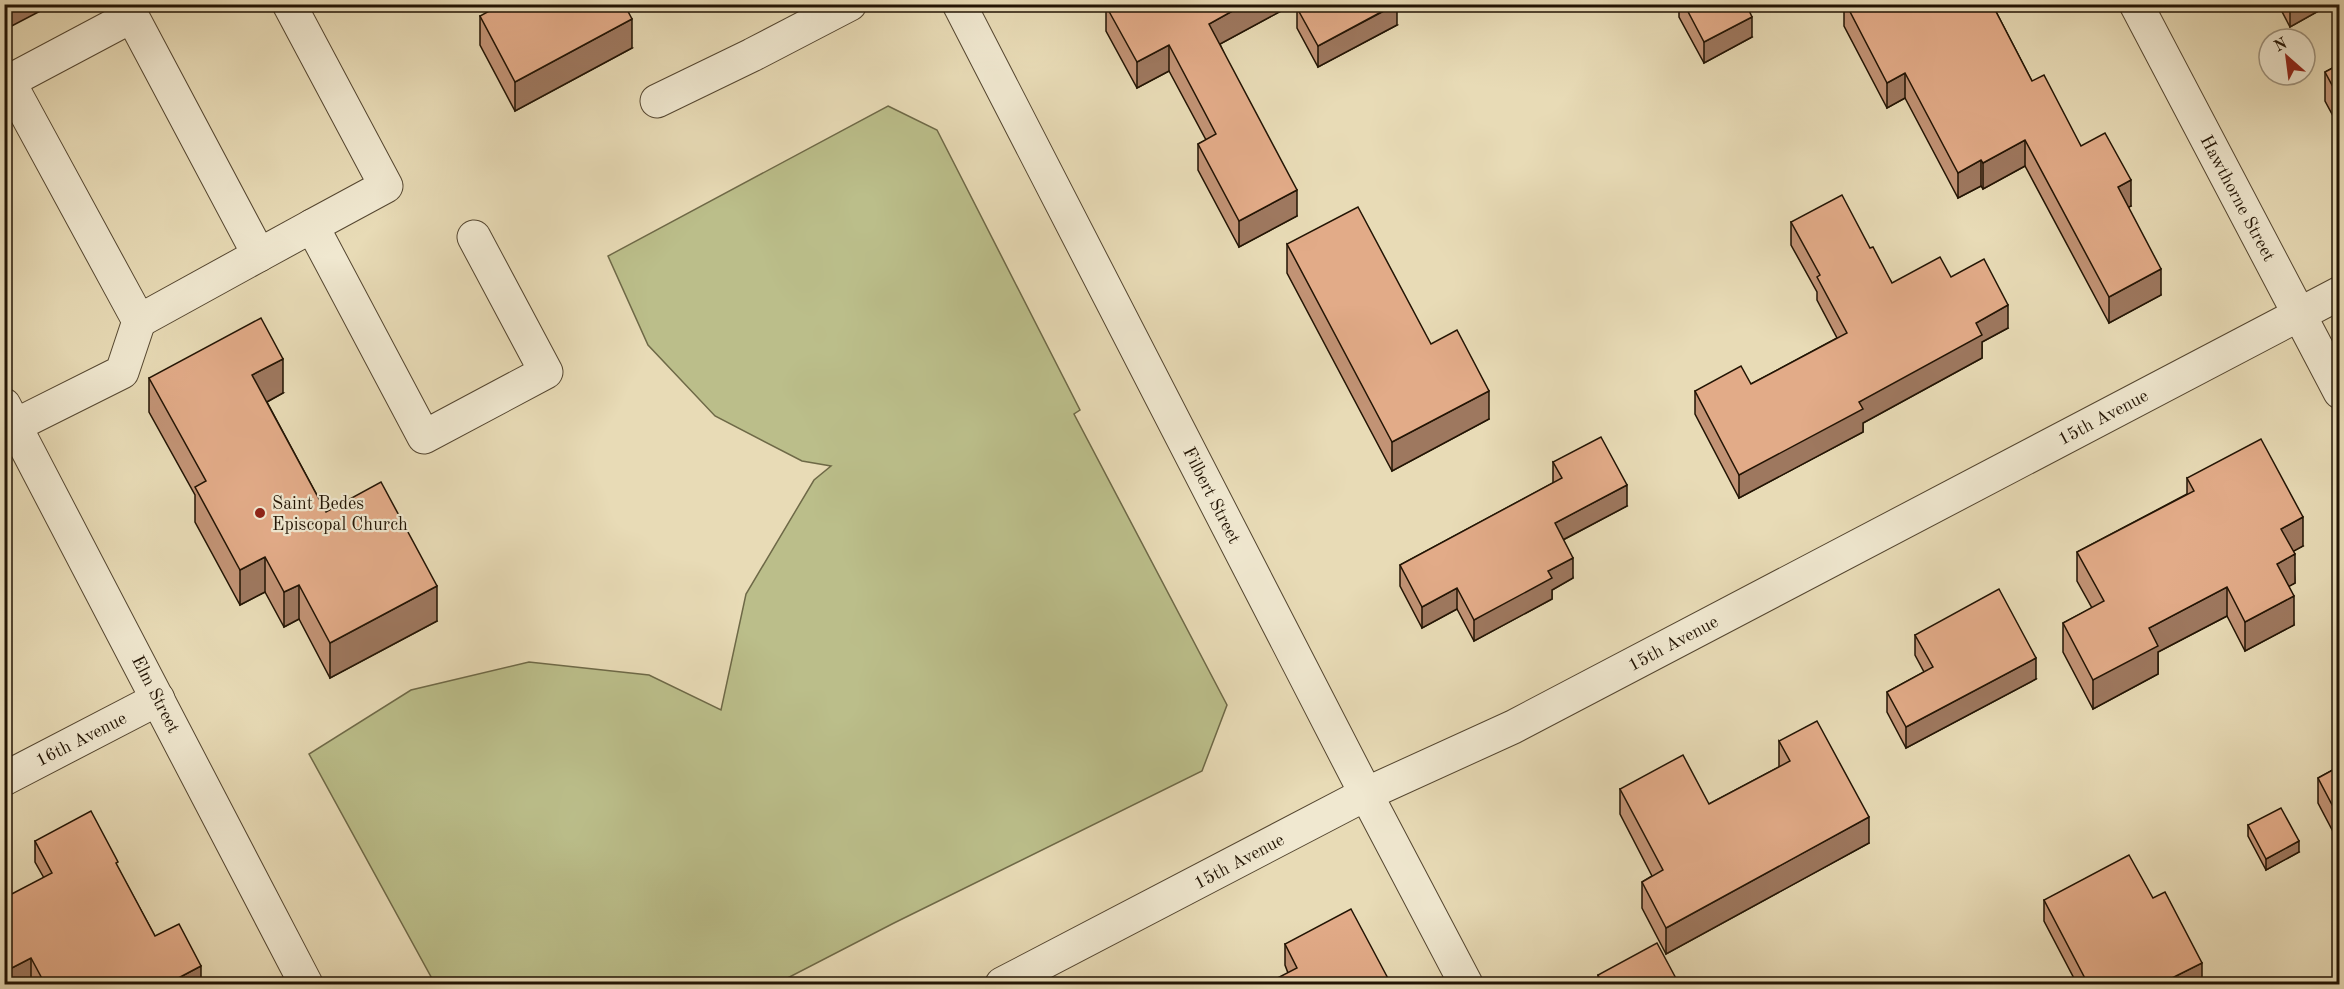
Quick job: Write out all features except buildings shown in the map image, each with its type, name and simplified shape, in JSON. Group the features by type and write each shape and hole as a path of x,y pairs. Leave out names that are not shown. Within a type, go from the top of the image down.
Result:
{"street":[{"path":"8,420 122,372 139,321 386,186 289,4"},
{"path":"657,101 752,56 850,4"},
{"name":"Hawthorne Street","path":"2136,4 2340,393"},
{"name":"Filbert Street","path":"965,6 1366,794 1466,984"},
{"path":"139,321 7,83 132,16 259,255"},
{"path":"312,226 424,437 546,372 474,237"},
{"name":"15th Avenue","path":"1002,984 1366,794 1513,727 2340,293"},
{"name":"Elm Street","path":"8,420 158,699 297,982"},
{"name":"16th Avenue","path":"4,778 158,699"}],"green space":[{"path":"888,106 937,130 1080,410 1074,414 1227,705 1202,771 776,984 435,984 309,754 411,690 529,662 649,675 721,710 746,594 814,480 831,466 802,461 715,416 648,345 608,256"}],"place":[{"name":"Saint Bedes Episcopal Church","path":"260,513"}]}
